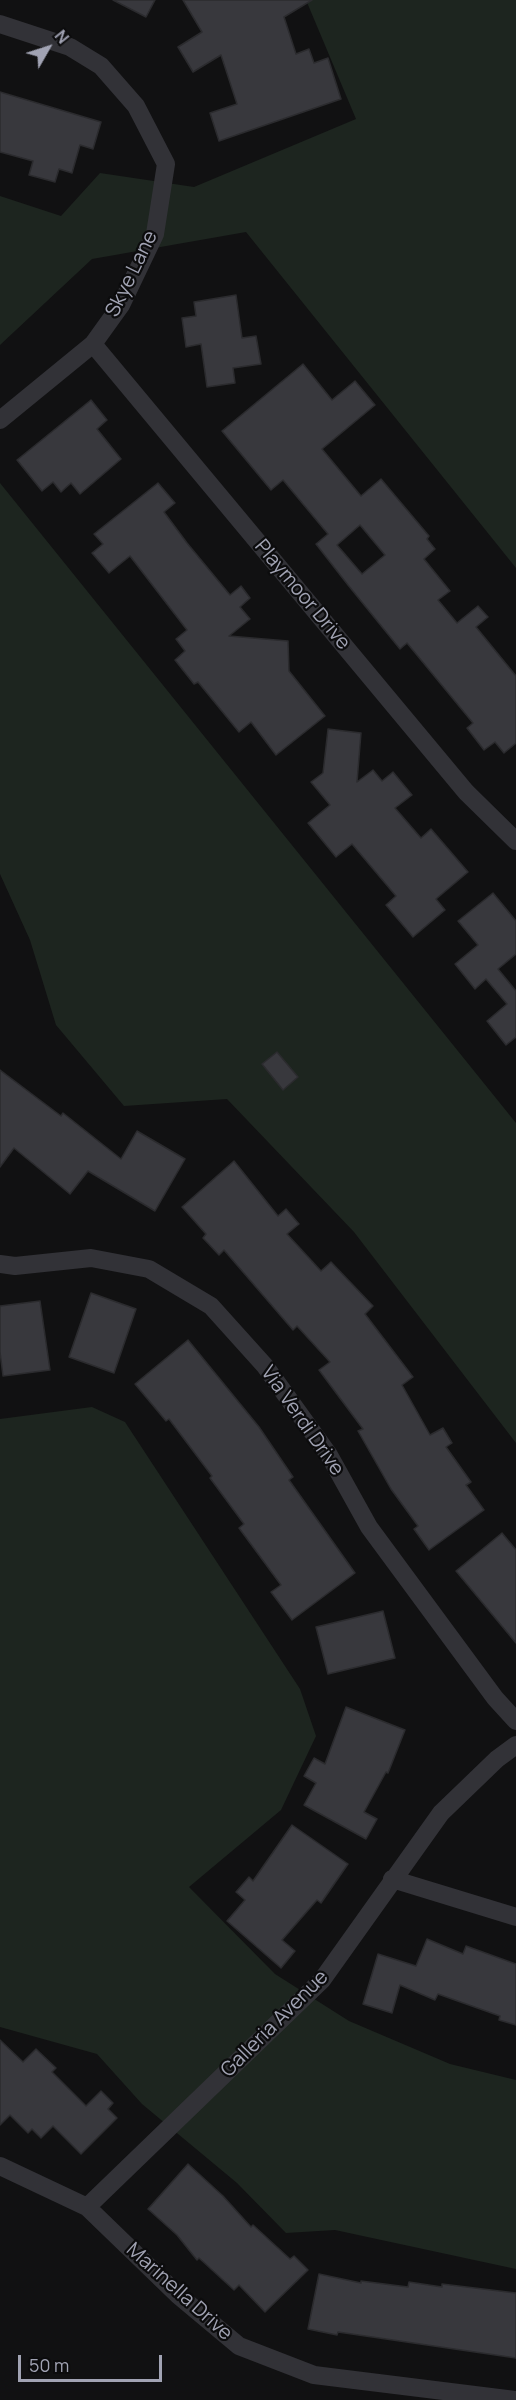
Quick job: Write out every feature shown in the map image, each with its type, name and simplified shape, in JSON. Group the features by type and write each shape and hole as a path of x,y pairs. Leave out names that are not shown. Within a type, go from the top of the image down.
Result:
{"street":[{"name":"Skye Lane","path":"0,24 70,47 101,66 136,106 166,164 155,234 121,305 93,344 0,420"},
{"name":"Playmoor Drive","path":"93,344 466,792 516,841"},
{"name":"Via Verdi Drive","path":"0,1264 15,1266 91,1258 149,1269 211,1306 265,1366 329,1455 369,1527 495,1698 516,1721"},
{"name":"Galleria Avenue","path":"87,2207 322,1980 441,1813 497,1759 516,1745"},
{"path":"392,1879 516,1917"},
{"name":"Marinella Drive","path":"0,2166 87,2207 178,2295 239,2346 314,2375 439,2395 516,2400"}],"shaded area":[{"path":"306,0 516,0 516,568 246,232 92,259 0,345 0,196 61,216 100,173 194,187 356,119"},
{"path":"0,483 516,1123 516,1443 354,1232 227,1099 124,1106 56,1025 30,940 0,874"},
{"path":"92,1407 125,1422 300,1689 316,1736 281,1810 189,1887 275,1974 349,2021 450,2064 516,2080 516,2269 335,2230 286,2233 237,2183 142,2104 97,2054 0,2027 0,1419"}],"building":[{"path":"113,0 155,0 146,17"},
{"path":"183,0 312,0 284,17 296,54 309,49 314,63 328,58 341,99 219,141 210,113 237,104 221,55 193,72 178,47 202,32"},
{"path":"0,92 101,122 93,149 80,145 72,173 59,169 55,182 29,175 33,161 0,152"},
{"path":"236,295 242,338 256,336 261,364 233,368 235,383 207,387 201,344 186,347 182,318 196,316 194,302"},
{"path":"303,364 332,400 355,381 375,405 322,449 361,496 381,479 429,536 427,539 435,549 424,559 450,591 438,600 457,623 478,606 488,617 476,627 516,676 516,743 504,753 495,742 484,750 467,728 473,723 407,643 400,649 316,544 328,534 283,480 271,490 222,431","holes":["360,525 385,555 362,574 337,545"]},
{"path":"91,400 107,420 97,429 121,459 80,494 71,483 61,492 53,482 42,491 17,460"},
{"path":"158,483 175,503 164,512 187,543 230,595 241,586 250,598 240,607 250,619 229,636 288,641 289,671 325,716 276,755 251,722 239,732 198,682 194,684 175,660 185,651 176,639 187,630 130,556 109,573 92,553 103,544 94,534"},
{"path":"328,729 361,733 357,782 373,770 382,781 393,772 412,795 395,808 421,838 431,829 468,872 436,899 445,910 413,937 386,905 396,896 352,844 336,857 308,823 330,805 311,782 323,773"},
{"path":"493,893 516,921 516,954 498,969 516,991 516,1037 506,1045 487,1021 507,1004 486,979 475,989 455,964 478,945 458,921"},
{"path":"277,1052 298,1077 283,1090 262,1064"},
{"path":"0,1070 61,1116 63,1113 121,1159 137,1131 185,1159 155,1211 88,1171 70,1194 14,1148 0,1167"},
{"path":"234,1161 278,1216 286,1209 299,1224 287,1234 321,1271 331,1262 373,1306 365,1314 413,1377 402,1385 430,1435 443,1428 452,1443 446,1447 471,1482 466,1485 484,1510 429,1550 414,1529 418,1526 391,1489 358,1431 363,1429 319,1370 330,1362 297,1326 293,1330 224,1250 219,1255 203,1238 206,1234 182,1207"},
{"path":"91,1293 136,1309 114,1373 69,1357"},
{"path":"40,1301 50,1370 3,1376 0,1352 0,1306"},
{"path":"188,1340 259,1427 293,1477 289,1480 355,1573 292,1620 271,1592 281,1585 239,1528 244,1524 210,1478 212,1476 169,1419 166,1421 135,1384"},
{"path":"502,1533 516,1550 516,1643 456,1571"},
{"path":"383,1611 395,1658 328,1674 316,1627"},
{"path":"346,1707 405,1730 388,1773 386,1772 364,1812 377,1819 366,1839 304,1805 316,1783 304,1776 314,1758 325,1764"},
{"path":"292,1825 348,1864 321,1903 317,1900 282,1940 295,1951 281,1968 227,1921 245,1900 236,1892 249,1877 253,1881"},
{"path":"427,1939 463,1954 466,1946 516,1964 516,2025 499,2020 500,2016 438,1994 435,2000 400,1985 392,2013 363,2004 378,1954 416,1966"},
{"path":"0,2040 23,2062 36,2049 56,2068 52,2072 86,2106 101,2091 113,2103 108,2109 117,2118 81,2154 53,2126 41,2138 32,2129 28,2133 10,2115 0,2125"},
{"path":"188,2164 223,2196 251,2227 253,2225 290,2259 294,2256 308,2270 265,2312 239,2285 234,2290 199,2258 197,2260 177,2235 148,2209"},
{"path":"319,2274 361,2283 361,2281 408,2287 409,2282 442,2287 442,2284 516,2293 516,2358 338,2332 337,2335 308,2329"}]}
